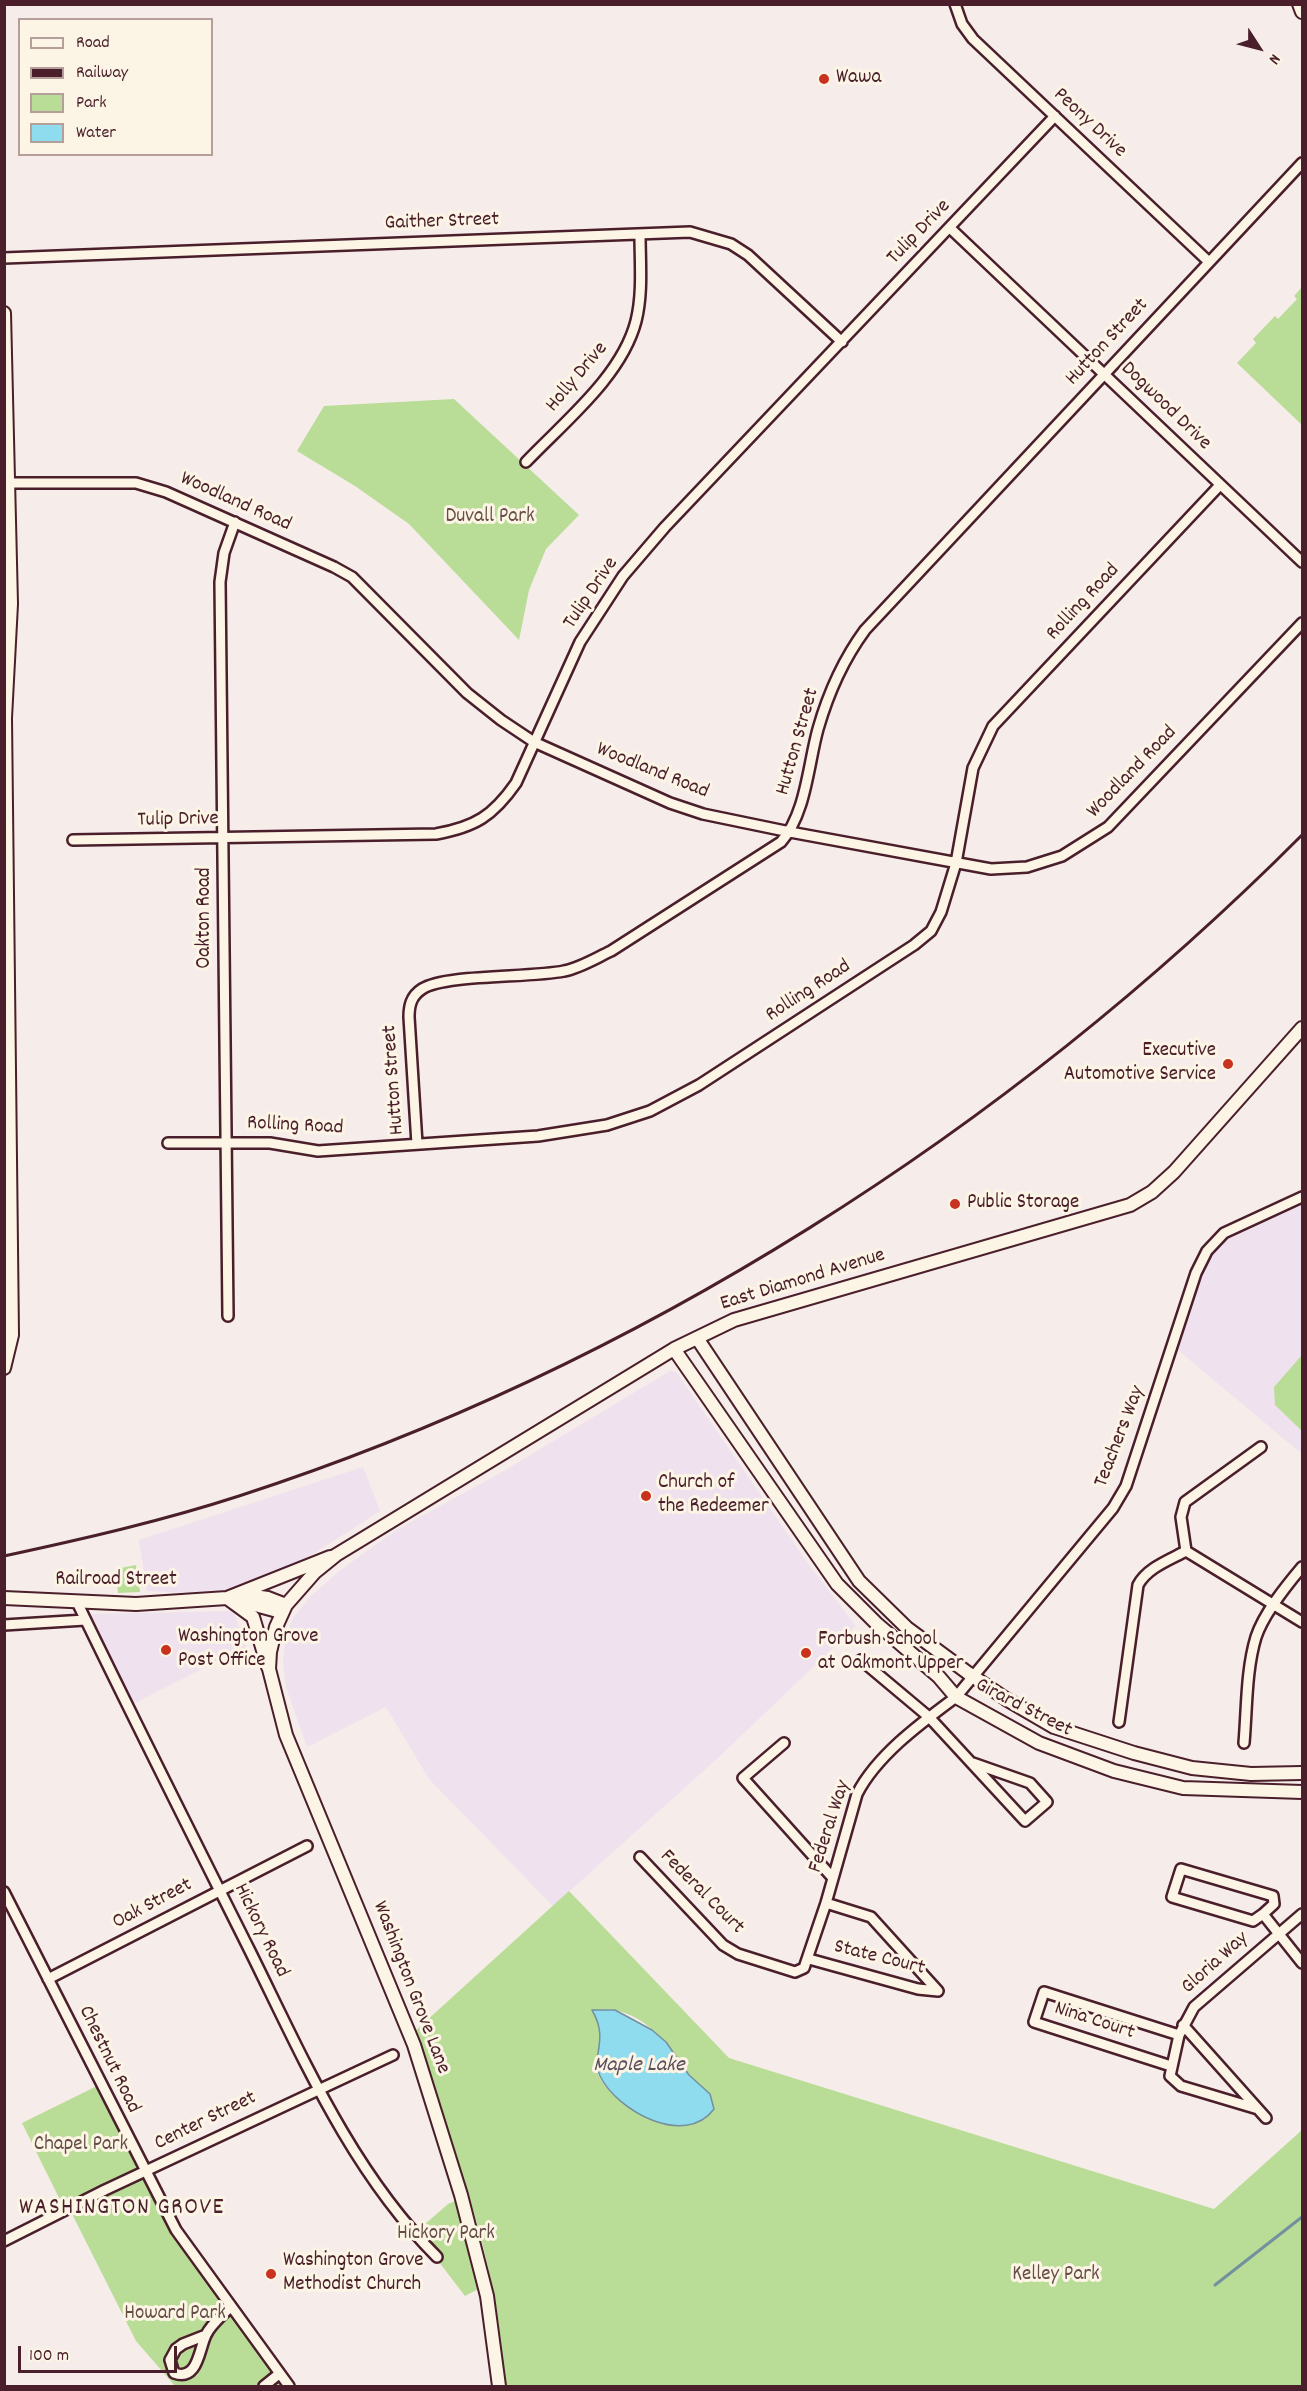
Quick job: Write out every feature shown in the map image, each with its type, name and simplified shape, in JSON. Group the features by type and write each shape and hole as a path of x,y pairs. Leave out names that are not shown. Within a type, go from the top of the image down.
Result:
{"street":[{"name":"Peony Drive","path":"955,4 962,24 974,39 1209,262"},
{"path":"1301,5 1302,12"},
{"name":"Tulip Drive","path":"73,840 436,834 460,830 485,818 503,802 516,783 580,642 623,576 665,527 1055,116"},
{"name":"Hutton Street","path":"417,1144 409,1017 410,1005 422,988 440,982 567,971 587,963 781,842 790,832 827,700 856,643 875,618 1302,163"},
{"name":"Dogwood Drive","path":"950,228 1302,562"},
{"name":"Gaither Street","path":"4,258 690,232 731,244 748,255 842,342"},
{"name":"Holly Drive","path":"526,462 607,378 625,351 636,322 640,293 640,234"},
{"path":"4,313 11,605 5,729 12,1335 4,1368"},
{"name":"Woodland Road","path":"9,483 136,483 166,492 235,522 352,577 467,693 501,720 534,742 670,804 704,814 790,832 991,869 1027,867 1062,856 1107,827 1302,623"},
{"name":"Rolling Road","path":"168,1143 270,1143 318,1150 538,1136 607,1125 650,1111 699,1085 914,945 931,931 941,912 956,863 973,768 993,726 1220,484"},
{"name":"Oakton Road","path":"228,1316 220,582 224,553 235,522"},
{"name":"East Diamond Avenue","path":"284,1608 315,1572 336,1555 674,1348 734,1320 1130,1205 1152,1192 1174,1172 1302,1028"},
{"name":"Teachers Way","path":"956,1697 1113,1508 1126,1486 1196,1273 1207,1251 1224,1233 1302,1197"},
{"name":"Girard Street","path":"697,1338 859,1581 907,1628 974,1677 1054,1727 1134,1753 1192,1768 1251,1774 1302,1773"},
{"name":"Girard Street","path":"674,1348 837,1584 876,1623 939,1677 956,1697 1039,1743 1114,1770 1184,1788 1302,1792"},
{"path":"1186,1551 1181,1516 1185,1502 1262,1447"},
{"path":"1186,1551 1302,1622"},
{"path":"1119,1722 1138,1586 1143,1576 1186,1551"},
{"path":"269,1669 261,1650 253,1617 232,1596 312,1562 336,1555"},
{"path":"1244,1743 1251,1662 1257,1635 1275,1604 1302,1568"},
{"name":"Railroad Street","path":"4,1598 136,1604 232,1596 284,1608"},
{"name":"Hickory Road","path":"77,1602 292,2037 358,2160 413,2233 437,2257"},
{"name":"Washington Grove Lane","path":"284,1608 270,1652 269,1669 286,1735 414,2045 461,2195 485,2287 499,2386"},
{"path":"4,1625 86,1620"},
{"path":"861,1660 929,1717 1025,1821 1047,1802 1030,1783 973,1763"},
{"name":"Federal Way","path":"806,1963 826,1903 857,1794 865,1779 929,1717 956,1697"},
{"path":"783,1743 744,1778 832,1877"},
{"name":"Oak Street","path":"48,1979 307,1846"},
{"name":"Federal Court","path":"640,1857 738,1954 795,1972 806,1963"},
{"path":"1181,1869 1273,1896 1274,1904 1263,1914 1253,1921 1172,1896 1181,1869"},
{"name":"Chestnut Road","path":"4,1892 144,2172 176,2230 289,2386"},
{"name":"State Court","path":"806,1963 918,1989 938,1991 871,1917 826,1903"},
{"path":"1263,1914 1302,1963"},
{"name":"Gloria Way","path":"1171,2066 1181,2030 1201,1998 1302,1914"},
{"name":"Nina Court","path":"1171,2066 1034,2022 1044,1992 1181,2030"},
{"path":"1181,2030 1266,2118"},
{"name":"Center Street","path":"4,2241 320,2087 393,2055"},
{"path":"1171,2066 1170,2076 1181,2086 1258,2109"},
{"path":"206,2335 198,2362 188,2374 181,2376 174,2373 170,2360 176,2349 206,2335 231,2306"},
{"path":"264,2386 279,2374"}],"shaded area":[{"path":"1302,1201 1302,1454 1178,1350 1210,1253 1225,1237"},
{"path":"670,1371 676,1372 809,1565 856,1626 719,1757 553,1906 429,1779 386,1707 307,1747 286,1687 283,1663 285,1640 293,1619 310,1597 338,1572 371,1548 400,1528 504,1471"},
{"path":"363,1467 380,1511 291,1568 224,1590 192,1593 147,1591 139,1540"},
{"path":"233,1611 247,1649 239,1650 133,1704 91,1614"}],"green space":[{"path":"1302,287 1302,425 1237,363 1256,343 1253,339 1275,316 1278,319 1297,299 1294,296"},
{"name":"Duvall Park","path":"454,399 579,515 546,549 529,590 519,640 409,524 355,486 297,451 324,406"},
{"path":"1302,1355 1302,1431 1275,1405 1274,1387"},
{"path":"136,1565 140,1592 118,1593 116,1569"},
{"name":"Kelley Park","path":"569,1891 729,2058 1214,2209 1302,2130 1302,2386 503,2386 501,2342 485,2252 458,2162 414,2032","holes":["593,2010 616,2010 643,2022 662,2039 695,2081 666,2124 634,2109 603,2083 598,2073 597,2063 599,2025"]},
{"name":"Chapel Park","path":"99,2085 140,2168 63,2206 22,2123"},
{"name":"Howard Park","path":"145,2175 284,2385 175,2386 136,2341 71,2212"},
{"name":"Hickory Park","path":"460,2199 484,2286 465,2296 416,2232 448,2204"}],"water":[{"name":"Maple Lake","path":"592,2010 615,2010 652,2030 666,2042 689,2075 710,2094 714,2109 701,2120 686,2125 670,2125 652,2120 621,2101 600,2076 597,2062 600,2039 597,2021"}],"waterway":[{"path":"1215,2285 1302,2217"}],"railway":[{"path":"4,1556 181,1514 239,1496 387,1443 532,1380 672,1308 809,1228 941,1140 1067,1045 1188,943 1302,835"}],"place":[{"name":"Wawa","path":"824,79"},
{"name":"Executive Automotive Service","path":"1228,1064"},
{"name":"Public Storage","path":"955,1204"},
{"name":"Church of the Redeemer","path":"646,1496"},
{"name":"Washington Grove Post Office","path":"166,1650"},
{"name":"Forbush School at Oakmont Upper","path":"806,1653"},
{"name":"Washington Grove Methodist Church","path":"271,2274"}],"district":[{"name":"WASHINGTON GROVE","path":"122,2210"}]}
